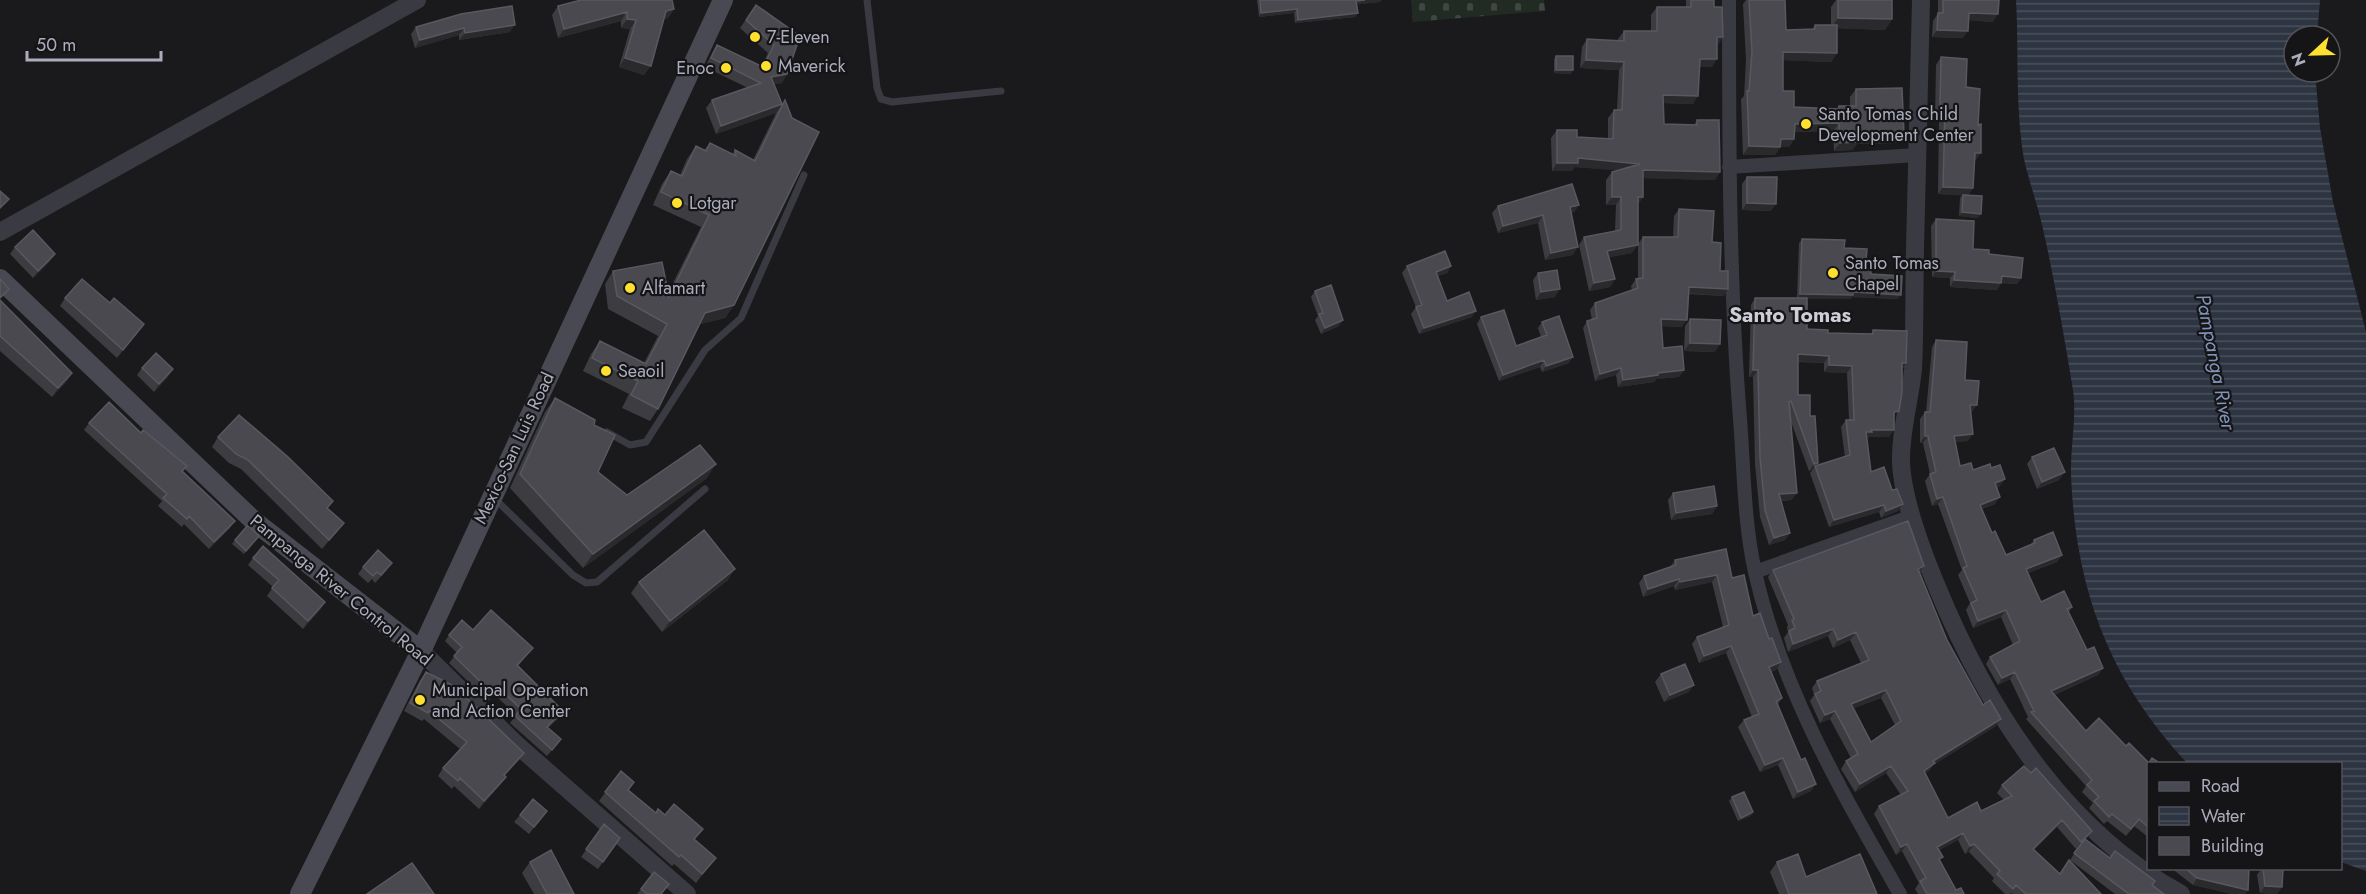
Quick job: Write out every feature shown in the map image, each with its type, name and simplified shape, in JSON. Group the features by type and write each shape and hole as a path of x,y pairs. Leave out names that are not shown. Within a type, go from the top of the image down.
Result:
{"main road":[{"name":"Mexico-San Luis Road","path":"300,894 421,651 491,495 544,398 723,0"},
{"name":"Pampanga River Control Road","path":"0,279 255,522 421,651"}],"street":[{"path":"0,232 417,0"},
{"path":"1729,0 1729,167 1736,371 1745,491 1755,572 1808,728 1900,894"},
{"path":"1921,0 1912,370 1901,463 1912,516 1928,565 1957,636 2003,720 2035,764 2104,838 2139,867 2181,894"},
{"path":"1729,167 1917,155"},
{"path":"1755,572 1912,516"},
{"name":"Pampanga River Control Road","path":"421,651 516,744 687,894"}],"lane":[{"path":"867,0 877,88 881,99 892,102 1001,91"},
{"path":"599,428 630,445 646,442 705,350 741,318 804,175"},
{"path":"491,495 573,575 586,583 597,582 705,489"}],"green space":[{"path":"1411,0 1544,0 1545,11 1413,22"}],"water":[{"name":"Pampanga River","path":"2016,0 2320,0 2318,24 2282,24 2282,84 2316,84 2320,128 2333,202 2366,332 2366,871 2342,862 2342,762 2186,762 2160,731 2117,666 2089,595 2080,558 2071,476 2073,390 2041,220 2026,168 2021,139"}],"building":[{"path":"581,0 672,0 674,9 666,11 651,66 625,58 636,20 627,19 627,12 564,29 558,6"},
{"path":"1260,0 1365,0 1356,1 1358,13 1298,20 1297,9 1261,13"},
{"path":"1691,0 1714,0 1714,7 1722,7 1723,37 1717,37 1717,59 1700,59 1698,96 1663,95 1664,124 1697,125 1697,120 1719,120 1720,172 1643,170 1643,197 1638,197 1638,245 1607,251 1615,279 1594,283 1584,237 1621,230 1621,197 1612,197 1612,172 1640,164 1578,158 1578,163 1557,163 1557,130 1577,130 1577,137 1613,139 1614,110 1622,110 1624,62 1586,60 1587,39 1624,41 1624,31 1657,31 1657,7 1691,7"},
{"path":"1749,0 1785,0 1786,30 1815,29 1815,25 1837,25 1837,53 1783,52 1783,91 1794,91 1794,107 1839,109 1839,106 1856,106 1856,89 1902,88 1904,134 1858,136 1858,142 1840,143 1839,123 1795,124 1794,139 1781,139 1780,147 1749,146 1747,91 1749,91 1752,52"},
{"path":"1838,0 1892,0 1892,19 1838,18"},
{"path":"1943,0 1999,0 1998,14 1969,13 1968,31 1937,30 1938,13 1943,13"},
{"path":"756,5 800,36 787,74 771,77 782,104 721,126 712,100 761,83 711,58 717,45 763,67 774,45 746,20"},
{"path":"512,6 515,25 465,33 464,28 420,40 416,27 461,14"},
{"path":"1556,56 1573,56 1573,70 1556,70"},
{"path":"1941,57 1967,59 1966,87 1980,89 1978,125 1981,124 1981,153 1975,153 1973,188 1943,187 1945,110 1940,110"},
{"path":"785,100 792,118 819,132 734,305 705,313 658,409 631,395 638,381 592,358 600,341 646,364 667,324 617,296 613,271 662,262 669,297 709,215 661,192 671,171 682,176 696,146 706,151 710,143 736,156 735,150 755,161"},
{"path":"1747,177 1777,177 1776,204 1747,203"},
{"path":"1572,184 1579,205 1570,207 1578,247 1551,253 1543,215 1503,226 1498,206"},
{"path":"0,191 9,199 0,208"},
{"path":"1963,195 1982,196 1981,214 1962,212"},
{"path":"1679,209 1714,211 1712,242 1721,243 1720,271 1728,271 1728,289 1689,287 1687,320 1661,319 1663,348 1682,346 1684,370 1623,380 1621,368 1600,374 1587,321 1597,318 1595,303 1638,288 1636,279 1643,278 1643,237 1678,237"},
{"path":"1936,219 1974,221 1973,249 1989,250 1989,254 2023,258 2021,278 2002,276 2001,283 1954,280 1955,272 1936,271"},
{"path":"33,230 55,254 38,271 15,247"},
{"name":"Santo Tomas Chapel","path":"1802,239 1845,240 1844,248 1867,249 1866,260 1871,260 1871,274 1902,276 1901,295 1853,292 1853,295 1800,294"},
{"path":"1445,251 1451,266 1436,272 1447,301 1469,292 1476,311 1424,328 1416,307 1422,305 1407,266"},
{"path":"1557,270 1560,289 1541,292 1538,273"},
{"path":"0,279 9,289 0,298"},
{"path":"82,279 110,303 114,298 144,324 123,350 65,298"},
{"path":"1331,285 1343,320 1325,328 1319,314 1323,313 1315,291"},
{"path":"1755,298 1807,298 1807,329 1828,330 1828,333 1873,334 1873,330 1907,331 1906,363 1902,363 1902,392 1899,411 1894,412 1894,430 1866,432 1871,472 1884,467 1892,490 1897,489 1903,504 1886,511 1884,505 1834,520 1815,466 1850,455 1846,420 1854,420 1852,366 1829,365 1829,356 1798,354 1798,395 1810,395 1810,416 1815,416 1818,463 1814,464 1791,401 1789,402 1797,493 1779,494 1790,533 1774,538 1765,510 1760,457 1758,370 1753,370"},
{"path":"0,300 72,373 58,388 0,336"},
{"path":"1504,310 1516,346 1547,335 1542,322 1559,316 1573,357 1546,366 1544,360 1503,375 1481,317"},
{"path":"1690,319 1721,320 1720,344 1690,343"},
{"path":"1936,340 1967,342 1965,380 1979,381 1977,405 1970,405 1973,434 1954,436 1960,466 1971,463 1973,470 1990,464 1991,468 2000,465 2005,479 1995,483 2000,497 1980,505 1992,533 1995,531 2006,555 2035,543 2034,540 2053,532 2062,555 2026,569 2041,602 2064,591 2072,607 2067,609 2087,650 2094,647 2103,668 2051,691 2086,731 2099,718 2126,746 2129,743 2148,762 2147,826 2139,819 2131,829 2112,814 2109,817 2094,801 2099,797 2087,785 2092,780 2031,712 2034,711 2015,672 2002,678 1990,657 2020,641 2006,610 1978,621 1971,603 1977,600 1963,568 1967,566 1943,497 1937,499 1930,474 1936,472 1928,436 1925,436 1925,412 1930,412"},
{"path":"156,353 173,369 159,384 142,368"},
{"path":"555,398 595,420 594,425 615,435 598,472 627,495 700,445 716,464 593,554 520,474"},
{"path":"109,402 141,433 143,430 187,466 182,471 235,521 214,542 189,516 187,519 163,498 167,494 89,423"},
{"path":"239,415 287,456 333,501 327,508 344,523 329,540 248,460 236,454 218,437"},
{"path":"2054,448 2065,472 2042,482 2032,457"},
{"path":"1714,486 1717,506 1676,513 1673,493"},
{"path":"1908,521 1924,566 1918,569 1947,640 1983,705 1990,700 2001,719 1933,761 1935,763 1924,771 1948,818 1977,802 1981,811 2012,796 2002,785 2024,766 2031,773 2036,768 2092,831 2081,842 2062,820 2033,849 2060,874 2069,860 2101,894 2026,894 2016,885 2013,889 1997,874 2000,871 1974,844 1970,846 1963,833 1937,847 1943,857 1939,859 1956,890 1961,888 1964,894 1927,894 1920,881 1926,878 1907,844 1901,847 1879,806 1908,791 1891,766 1860,784 1846,761 1858,754 1835,711 1825,715 1815,694 1821,691 1817,681 1869,660 1856,632 1838,640 1833,629 1793,644 1789,631 1795,628 1792,620 1794,619 1773,570","holes":["1886,690 1901,721 1871,742 1851,704"]},
{"path":"248,525 259,536 246,551 235,540"},
{"path":"704,530 735,569 670,621 639,582"},
{"path":"263,546 325,602 308,621 272,588 279,580 253,558"},
{"path":"1726,549 1732,578 1744,575 1753,616 1760,613 1769,639 1772,638 1781,662 1769,667 1782,698 1776,701 1801,760 1805,758 1816,784 1798,792 1783,758 1765,765 1744,720 1759,714 1731,646 1704,656 1697,637 1729,625 1717,575 1680,582 1679,579 1648,589 1644,576 1676,565 1675,560"},
{"path":"378,550 392,563 381,575 377,572 373,576 363,567"},
{"path":"491,610 533,648 517,665 563,711 547,727 561,739 552,750 515,716 521,709 499,688 493,694 454,656 462,647 449,635 462,620 473,630"},
{"path":"1685,664 1694,685 1670,695 1661,674"},
{"path":"426,672 454,686 524,753 484,801 460,778 458,781 443,768 467,742 429,711 428,713 410,703"},
{"path":"621,771 634,782 628,790 656,813 658,809 665,815 674,804 703,829 694,839 716,858 702,874 681,855 679,857 605,792"},
{"path":"1744,792 1753,812 1741,818 1732,797"},
{"path":"533,799 547,811 534,827 520,815"},
{"path":"604,824 620,838 603,862 586,849"},
{"path":"2085,839 2110,858 2115,851 2155,881 2152,885 2164,894 2129,894 2074,853"},
{"path":"551,850 574,894 547,894 530,862"},
{"path":"1798,854 1806,877 1860,854 1877,894 1789,894 1777,862"},
{"path":"412,863 434,894 367,894"},
{"path":"2187,870 2249,870 2248,890 2197,878"},
{"path":"2263,870 2283,870 2282,887 2265,886"},
{"path":"654,872 669,884 661,894 647,894 641,889"}],"place":[{"name":"7-Eleven","path":"755,37"},
{"name":"Maverick","path":"766,66"},
{"name":"Enoc","path":"726,68"},
{"name":"Santo Tomas Child Development Center","path":"1806,124"},
{"name":"Lotgar","path":"677,203"},
{"name":"Santo Tomas Chapel","path":"1833,273"},
{"name":"Alfamart","path":"630,288"},
{"name":"Seaoil","path":"606,371"},
{"name":"Municipal Operation and Action Center","path":"420,700"}],"district":[{"name":"Santo Tomas","path":"1790,315"}]}
